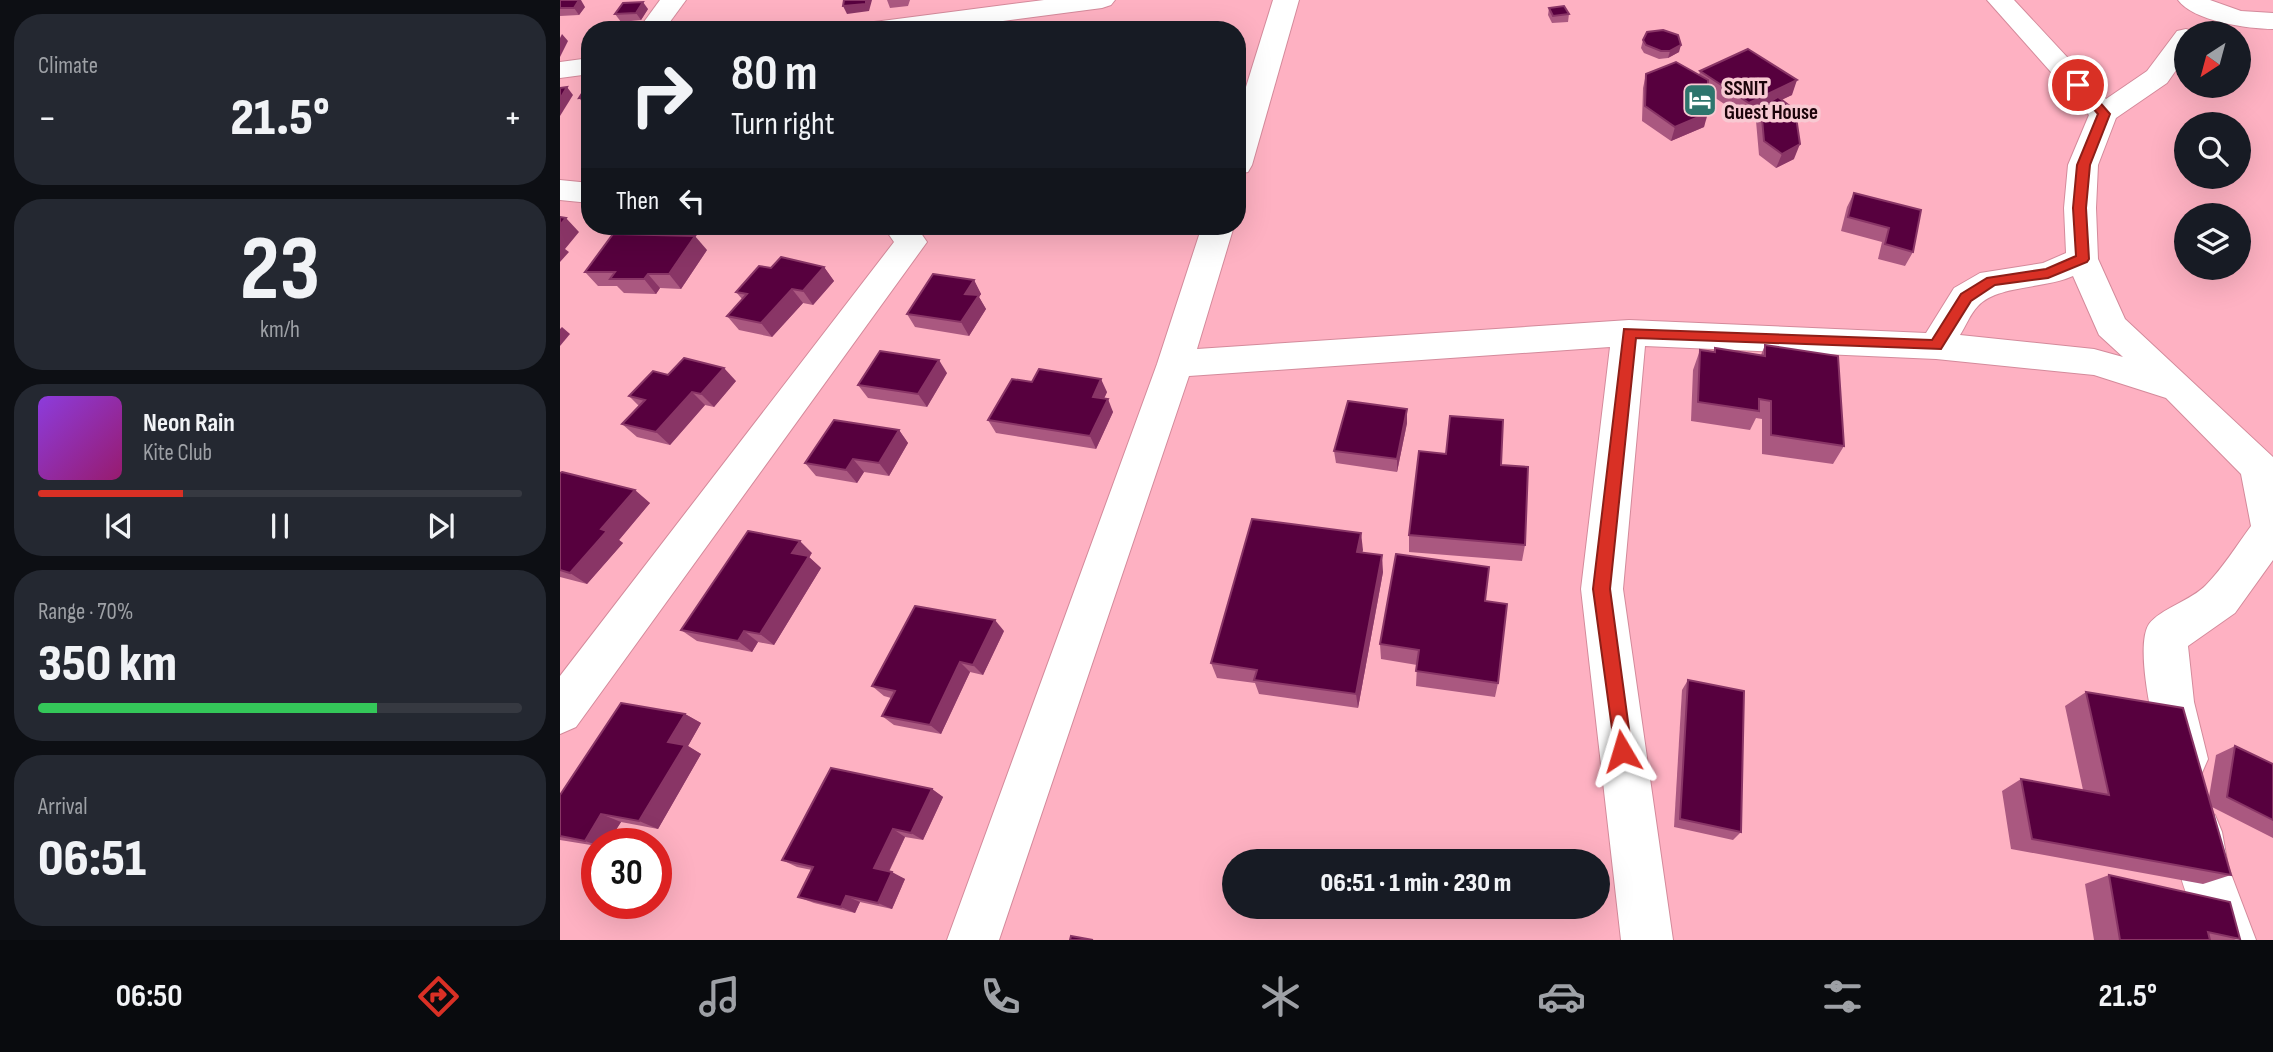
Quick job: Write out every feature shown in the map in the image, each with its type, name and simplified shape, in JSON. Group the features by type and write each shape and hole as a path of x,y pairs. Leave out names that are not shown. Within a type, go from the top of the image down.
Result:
{"street":[{"path":"658,21 673,0"},
{"path":"942,21 1102,0"},
{"path":"1246,135 1286,0"},
{"path":"2000,0 2104,114"},
{"path":"2192,21 2198,4 2237,18 2273,21"},
{"path":"2174,53 2157,77 2104,114 2083,165 2080,208 2082,259 2111,326 2259,467 2272,529 2220,600 2165,637 2171,702 2187,765 2203,866 2230,940"},
{"path":"560,70 581,67"},
{"path":"560,190 581,192"},
{"path":"560,712 911,242 906,235"},
{"path":"973,940 1175,364 1215,235"},
{"path":"1936,346 1966,297 1992,281 2048,274 2082,259"},
{"path":"1175,364 1629,333 1936,346 2094,362 2179,388"},
{"path":"1629,333 1602,589 1647,940"}],"building":[{"path":"560,0 579,0 574,8 560,8"},
{"path":"844,0 866,0 866,4 843,6"},
{"path":"643,2 636,13 615,14 623,3"},
{"path":"1564,6 1569,14 1553,16 1549,8"},
{"path":"1663,30 1678,35 1681,45 1670,51 1661,51 1646,45 1643,40 1647,32"},
{"path":"1748,49 1797,80 1749,103 1700,71"},
{"path":"1676,62 1708,80 1708,113 1675,127 1645,106 1646,74"},
{"path":"567,87 560,99 560,88"},
{"path":"1778,97 1795,110 1800,144 1782,154 1764,141 1761,107"},
{"path":"1854,193 1921,210 1913,252 1885,244 1889,228 1848,217"},
{"path":"612,235 695,236 669,274 648,274 644,279 610,279 615,272 585,272"},
{"path":"781,257 824,267 803,291 792,289 761,323 727,316 747,294 736,292 759,266 771,268"},
{"path":"933,274 974,280 965,294 979,295 961,322 907,314"},
{"path":"1765,345 1838,356 1844,446 1771,435 1771,401 1759,399 1759,411 1698,402 1700,350 1715,352 1715,348 1765,356"},
{"path":"880,351 939,360 918,394 858,385"},
{"path":"684,358 724,368 701,394 692,392 656,432 622,424 645,400 629,396 653,371 668,375"},
{"path":"1039,369 1101,379 1093,397 1108,399 1090,436 988,420 1012,379 1032,382"},
{"path":"1348,401 1407,409 1397,459 1334,451"},
{"path":"1450,416 1503,420 1501,465 1528,467 1525,545 1409,535 1419,451 1446,454"},
{"path":"834,420 899,430 879,463 853,459 846,470 805,463"},
{"path":"562,472 635,490 601,529 607,531 570,573 560,570"},
{"path":"1252,519 1361,533 1357,552 1382,555 1356,694 1254,680 1257,670 1211,663"},
{"path":"748,531 800,541 792,553 809,556 760,634 744,631 738,641 681,630"},
{"path":"1396,554 1489,567 1485,601 1507,604 1498,683 1416,671 1419,650 1380,644"},
{"path":"915,606 995,620 973,665 960,662 930,725 882,716 895,691 872,686"},
{"path":"1688,680 1744,691 1741,832 1680,819"},
{"path":"2086,692 2183,708 2231,875 2032,839 2021,779 2109,795"},
{"path":"621,703 685,714 668,742 685,745 639,821 601,814 593,828 581,828 581,840 560,836 560,795"},
{"path":"2235,746 2273,764 2273,820 2227,797"},
{"path":"831,768 932,789 911,833 893,829 874,868 892,872 878,903 846,896 841,907 798,897 813,867 782,860"},
{"path":"2109,875 2230,902 2240,939 2208,932 2210,940 2120,940"},
{"path":"1071,936 1093,940 1070,940"}],"place":[{"name":"SSNIT Guest House","path":"1700,100"}],"route":[{"path":"1622,751 1602,589 1629,333 1936,346 1966,297 1992,281 2048,274 2082,259 2080,208 2083,165 2104,114 2078,85"}]}
